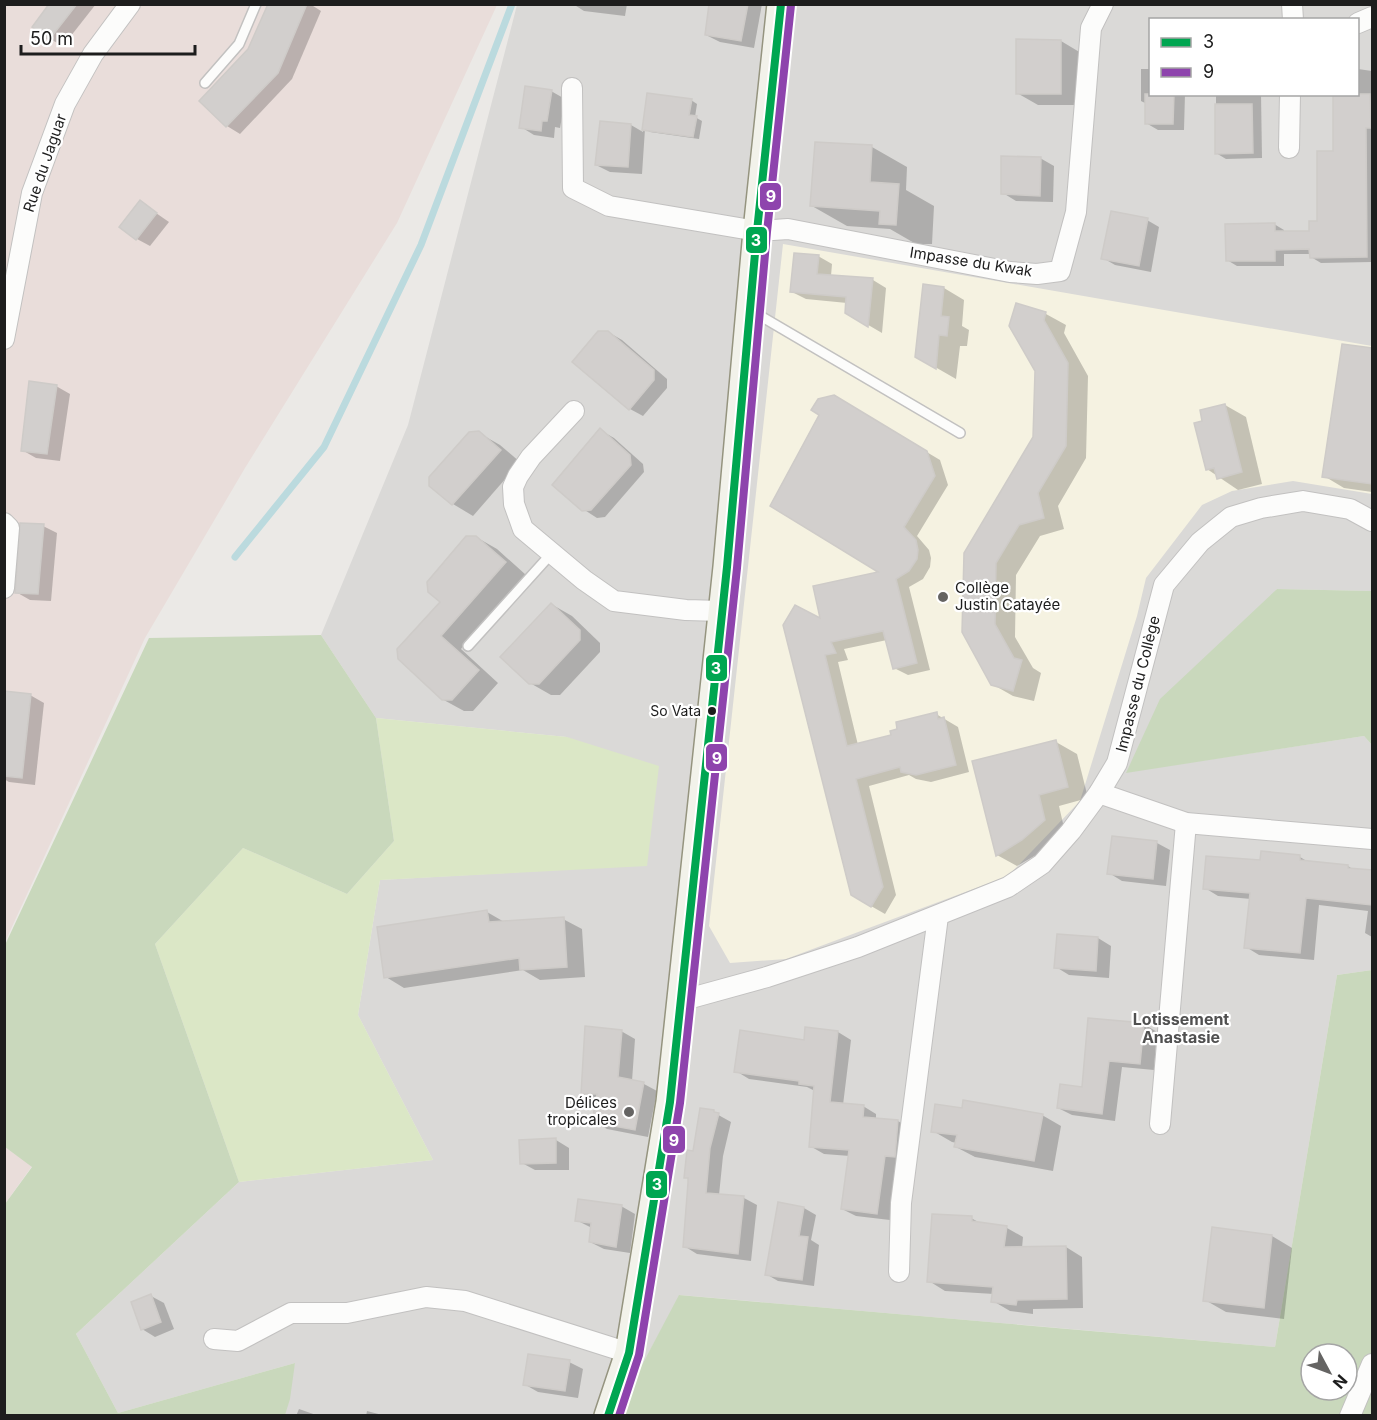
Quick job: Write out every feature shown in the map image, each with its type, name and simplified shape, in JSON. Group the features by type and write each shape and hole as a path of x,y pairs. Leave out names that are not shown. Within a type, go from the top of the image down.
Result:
{"main road":[{"path":"608,1416 630,1353 670,1102 727,567 757,231 781,4"}],"street":[{"name":"Rue du Jaguar","path":"4,339 32,193 65,104 93,54 130,4"},
{"name":"Impasse du Kwak","path":"757,231 788,229 1010,272 1037,274 1060,271 1076,212 1091,28 1103,4"},
{"path":"572,88 573,188 609,206 757,231"},
{"path":"1289,148 1290,96"},
{"path":"574,411 531,457 518,476 513,488 514,504 523,529 551,554 614,601 686,610 721,611"},
{"name":"Impasse du Collège","path":"680,1001 777,974 858,947 1008,887 1042,864 1071,831 1099,793 1117,763 1164,585 1200,542 1231,517 1261,508 1303,501 1350,509 1372,521"},
{"path":"4,523 9,528 4,588"},
{"path":"1099,793 1186,823 1372,839"},
{"path":"1160,1124 1186,823"},
{"path":"899,1272 900,1203 938,916"},
{"path":"214,1339 238,1341 291,1313 347,1313 426,1297 465,1301 630,1353"},
{"path":"1350,1416 1372,1364"}],"lane":[{"path":"205,83 239,44 256,4"},
{"path":"751,310 960,433"},
{"path":"468,646 551,554"}],"shaded area":[{"path":"5,5 497,5 397,223 245,468 145,638 5,942"},
{"path":"517,5 1372,5 1372,591 1277,589 1127,772 1364,736 1372,745 1372,970 1337,975 1275,1347 680,1295 615,1415 282,1416 295,1363 118,1413 76,1334 239,1182 433,1160 358,1015 380,880 647,865 567,737 376,718 321,635 408,425"},
{"name":"Collège Justin Catayée","path":"783,244 1372,346 1372,494 1293,481 1232,491 1202,505 1146,578 1137,616 1080,801 1008,876 786,959 730,963 709,926"},
{"path":"5,1147 32,1166 5,1204"}],"green space":[{"path":"1277,589 1372,591 1372,745 1364,736 1126,773 1160,699"},
{"path":"321,635 376,718 394,841 347,894 243,848 155,944 239,1182 76,1334 118,1413 295,1363 290,1399 285,1415 5,1415 5,1204 32,1167 5,1147 5,945 149,638"},
{"path":"376,718 567,737 659,766 647,866 380,880 358,1015 433,1160 239,1182 155,944 243,848 347,894 394,841"},
{"path":"1372,970 1372,1415 615,1416 679,1295 1275,1347 1337,975"}],"building":[{"path":"49,4 77,4 49,40 32,27"},
{"path":"268,4 307,4 278,73 226,127 199,101 248,49"},
{"path":"709,4 748,4 741,41 705,35"},
{"path":"1016,39 1061,40 1061,94 1016,94"},
{"path":"525,86 552,90 547,121 542,121 541,131 519,128"},
{"path":"647,93 692,99 689,115 697,116 693,137 642,130"},
{"path":"1145,94 1174,96 1173,124 1145,124"},
{"path":"1370,94 1371,128 1366,128 1367,257 1310,258 1309,249 1275,250 1275,261 1226,261 1225,224 1275,223 1275,231 1309,231 1309,221 1317,221 1317,151 1333,151 1333,96"},
{"path":"1215,104 1252,104 1253,153 1215,154"},
{"path":"600,121 631,124 628,167 595,165"},
{"path":"815,142 872,145 870,182 899,184 896,225 879,224 880,211 810,206"},
{"path":"1001,156 1041,157 1040,196 1001,194"},
{"path":"140,200 157,213 136,240 119,227"},
{"path":"1111,211 1148,218 1139,266 1101,259"},
{"path":"794,253 819,255 817,274 873,278 868,327 845,313 846,297 790,292"},
{"path":"923,284 944,287 941,316 949,317 947,336 939,335 936,369 915,357"},
{"path":"1016,303 1046,312 1044,320 1068,363 1066,446 1038,493 1044,518 1019,525 996,563 995,624 1014,658 1022,660 1013,691 991,685 962,632 964,553 1033,437 1035,371 1009,326"},
{"path":"598,331 608,331 654,370 654,380 629,410 572,362"},
{"path":"1342,344 1372,348 1372,484 1322,477"},
{"path":"29,381 57,385 47,454 21,451"},
{"path":"834,395 927,451 935,476 904,527 916,540 917,559 909,571 896,579 917,663 893,669 883,631 831,642 836,653 825,655 847,746 891,735 890,731 897,729 896,722 937,712 938,719 944,717 956,765 916,775 901,772 900,767 856,779 883,887 871,907 851,895 783,625 795,605 820,618 813,586 878,572 770,506 819,415 811,410 818,399"},
{"path":"1225,404 1242,472 1217,479 1214,468 1206,470 1194,423 1202,421 1200,410"},
{"path":"600,428 630,455 631,465 591,510 582,511 552,485"},
{"path":"479,431 501,450 452,505 429,486 429,477 469,432"},
{"path":"20,523 44,524 38,594 15,593"},
{"path":"466,536 476,536 506,562 441,636 479,670 452,700 442,700 398,659 397,649 440,602 428,592 427,582"},
{"path":"551,603 580,630 580,640 539,684 529,684 500,657"},
{"path":"4,691 31,694 22,778 4,776"},
{"path":"1056,740 1068,787 1039,795 1045,820 1022,840 996,856 972,761"},
{"path":"1112,836 1157,841 1153,879 1107,874"},
{"path":"1261,851 1300,855 1300,860 1372,870 1372,905 1306,898 1300,953 1244,948 1250,893 1203,889 1206,856 1260,860"},
{"path":"487,910 489,922 564,917 567,967 520,970 519,958 384,978 377,927"},
{"path":"1057,934 1098,937 1096,971 1054,968"},
{"path":"1088,1018 1144,1023 1140,1064 1109,1061 1102,1114 1057,1108 1060,1084 1082,1087"},
{"path":"585,1026 622,1030 618,1077 644,1082 635,1130 592,1122 597,1094 581,1094"},
{"path":"805,1027 838,1031 830,1102 864,1105 863,1117 898,1120 895,1157 885,1156 877,1214 841,1209 849,1150 809,1147 814,1086 799,1084 799,1081 734,1072 740,1030 804,1040"},
{"path":"963,1100 1043,1114 1034,1161 954,1147 957,1135 931,1132 935,1104 962,1108"},
{"path":"700,1108 719,1113 710,1148 706,1193 744,1196 738,1254 683,1247 688,1183 688,1178 684,1178 687,1150 693,1151"},
{"path":"556,1138 556,1163 520,1164 519,1140"},
{"path":"578,1199 622,1205 616,1247 589,1242 591,1223 575,1221"},
{"path":"778,1202 804,1207 799,1236 808,1237 802,1280 765,1275"},
{"path":"932,1214 972,1216 972,1221 1007,1226 1004,1247 1066,1246 1067,1299 1017,1300 1016,1305 991,1302 993,1287 927,1282"},
{"path":"1212,1227 1272,1235 1264,1308 1203,1301"},
{"path":"151,1294 161,1322 141,1330 131,1302"},
{"path":"528,1354 570,1360 565,1391 523,1385"}],"waterway":[{"path":"235,557 324,447 421,245 512,4"}],"transit line":[{"name":"3","path":"608,1416 629,1353 670,1102 727,567 757,231 781,4"},
{"name":"9","path":"619,1416 639,1355 680,1103 737,568 767,232 791,5"}],"place":[{"name":"Collège Justin Catayée","path":"943,597"},
{"name":"So Vata","path":"712,711"},
{"name":"Délices tropicales","path":"629,1112"}],"district":[{"name":"Lotissement Anastasie","path":"1181,1028"}]}
